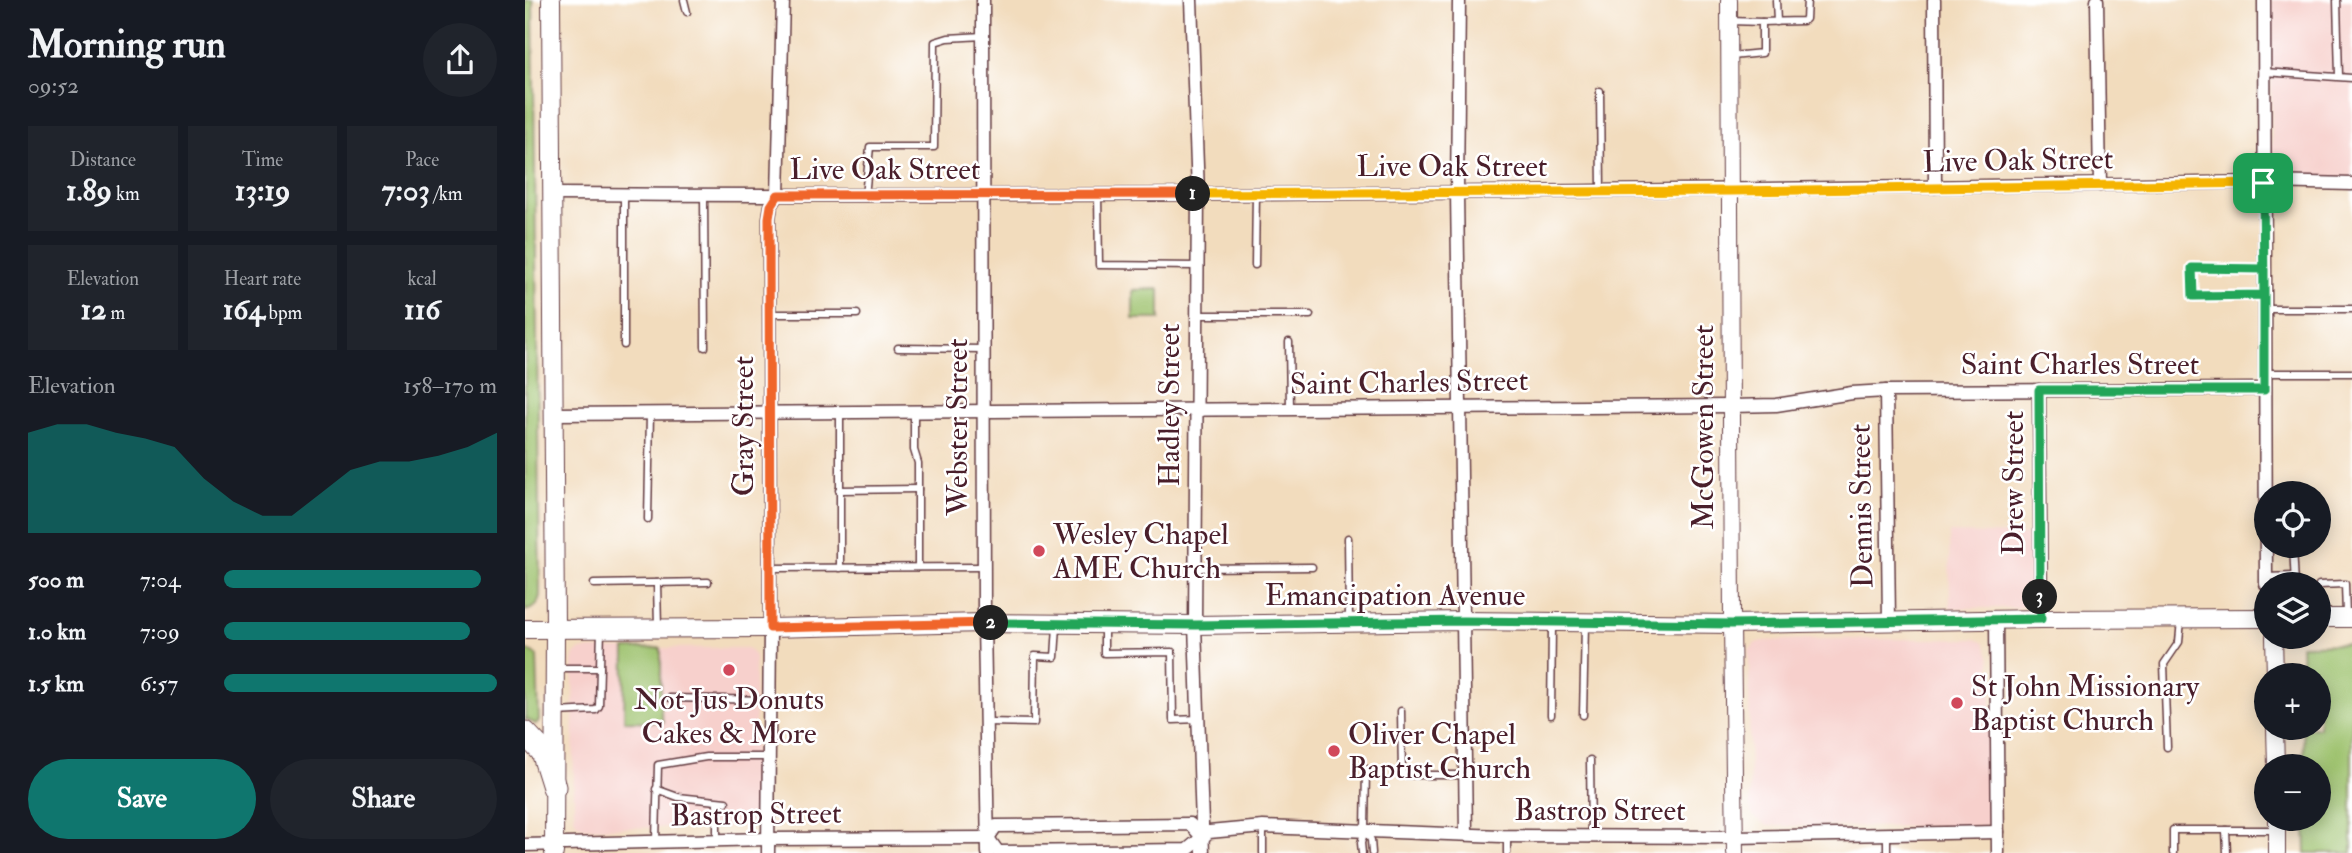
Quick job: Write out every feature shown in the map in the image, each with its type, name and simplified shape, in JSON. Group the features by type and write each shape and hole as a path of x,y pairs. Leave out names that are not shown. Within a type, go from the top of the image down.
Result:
{"highway":[{"path":"525,733 543,752 554,787"}],"main road":[{"path":"551,0 554,849"},
{"name":"Emancipation Avenue","path":"525,629 770,628 984,623 1195,625 1463,621 1732,624 1889,620 2254,618"},
{"path":"2331,618 2349,618"}],"street":[{"name":"Gray Street","path":"768,853 769,218 771,206 778,195 783,0"},
{"name":"Webster Street","path":"983,0 983,567 988,853"},
{"name":"Hadley Street","path":"1191,0 1198,194 1195,625 1203,853"},
{"path":"1459,0 1457,192 1466,833"},
{"name":"McGowen Street","path":"1729,0 1735,845"},
{"path":"1934,0 1935,187"},
{"path":"2097,0 2100,185"},
{"path":"2264,0 2265,481"},
{"name":"Live Oak Street","path":"551,194 982,196 2352,184"},
{"name":"Drew Street","path":"2039,390 2041,619"},
{"name":"Saint Charles Street","path":"553,414 1731,406 1776,405 1852,393 1886,391 2264,390"},
{"name":"Dennis Street","path":"1886,391 1889,620"},
{"path":"1996,619 1999,853"},
{"name":"Bastrop Street","path":"988,838 996,826 1190,824 1203,838"},
{"name":"Bastrop Street","path":"988,838 998,852 1187,850 1209,832 1263,827 1591,836 1735,845 1887,834 1999,832"},
{"path":"2277,831 2277,853"},
{"name":"Bastrop Street","path":"525,845 554,849 656,841 988,838"}],"lane":[{"path":"684,0 687,12"},
{"path":"1776,0 1777,22"},
{"path":"1729,21 1803,22 1807,0"},
{"path":"2337,0 2339,76"},
{"path":"1730,56 1762,53 1762,22"},
{"path":"865,195 870,147 934,147 936,42 948,38 983,36"},
{"path":"2264,72 2352,78"},
{"path":"1600,91 1601,191"},
{"path":"1255,265 1256,193"},
{"path":"624,195 624,345"},
{"path":"704,195 705,348"},
{"path":"1098,195 1099,265 1197,266"},
{"path":"2264,269 2192,268 2193,296 2264,295"},
{"path":"2264,309 2352,309"},
{"path":"769,314 857,314"},
{"path":"1196,316 1310,315"},
{"path":"1289,342 1290,409"},
{"path":"898,348 983,349"},
{"path":"2264,373 2352,373"},
{"path":"914,411 914,450 918,463 918,567"},
{"path":"840,412 840,568"},
{"path":"648,519 650,413"},
{"path":"839,490 918,489"},
{"path":"1348,538 1349,622"},
{"path":"1195,568 1312,566"},
{"path":"770,568 983,567"},
{"path":"594,584 708,582"},
{"path":"657,583 658,629"},
{"path":"2331,585 2345,584 2349,618"},
{"path":"2167,747 2164,664 2179,642 2181,618"},
{"path":"1551,715 1552,622"},
{"path":"1583,715 1585,622"},
{"path":"984,722 1034,723 1035,656 1055,657 1057,624"},
{"path":"1104,624 1104,653 1172,652 1173,720 1199,719"},
{"path":"554,712 596,710 599,706 601,629"},
{"path":"555,668 600,668"},
{"path":"670,698 769,700"},
{"path":"1401,711 1402,775 1465,775"},
{"path":"656,841 657,765 706,757 768,757"},
{"path":"1590,760 1591,836"},
{"path":"1361,853 1365,830 1366,769"},
{"path":"656,789 678,796 726,802"},
{"path":"717,802 717,840"},
{"path":"1263,827 1263,853"},
{"path":"2173,853 2173,830 2226,830 2254,827"},
{"path":"1365,830 1371,840 1372,853"},
{"path":"2226,830 2227,853"},
{"path":"1887,834 1887,853"},
{"path":"1507,835 1507,853"}],"shaded area":[{"path":"2271,0 2352,0 2352,178 2287,179 2278,176 2272,166"},
{"path":"1949,533 2032,535 2030,596 2023,606 1950,608"},
{"path":"1976,639 1984,643 1990,659 1994,816 1990,824 1981,827 1767,826 1753,816 1750,807 1749,651 1755,643 1763,641"},
{"path":"661,648 748,648 755,656 755,819 751,825 585,828 576,823 573,659 581,650 625,649 624,721 663,722"}],"green space":[{"path":"525,0 533,0 540,595 535,606 525,611"},
{"path":"1160,289 1160,319 1133,319 1133,290"},
{"path":"2331,644 2352,644 2352,853 2306,853 2305,831 2331,831 2331,754 2304,754 2303,740 2331,740 2331,663 2302,663 2301,649 2331,649"},
{"path":"661,648 663,722 624,721 625,649"},
{"path":"525,650 537,656 539,721 536,724 525,719"}],"place":[{"name":"Wesley Chapel AME Church","path":"1039,551"},
{"name":"Not Jus Donuts Cakes & More","path":"729,670"},
{"name":"St John Missionary Baptist Church","path":"1957,703"},
{"name":"Oliver Chapel Baptist Church","path":"1334,751"}],"route":[{"path":"2263,183 1731,191 778,195 771,206 769,218 770,628 984,623 1195,625 1463,621 1732,624 2041,619 2039,390 2264,390 2264,309 2264,295 2264,269 2192,268 2193,296 2264,295 2263,183"}]}
